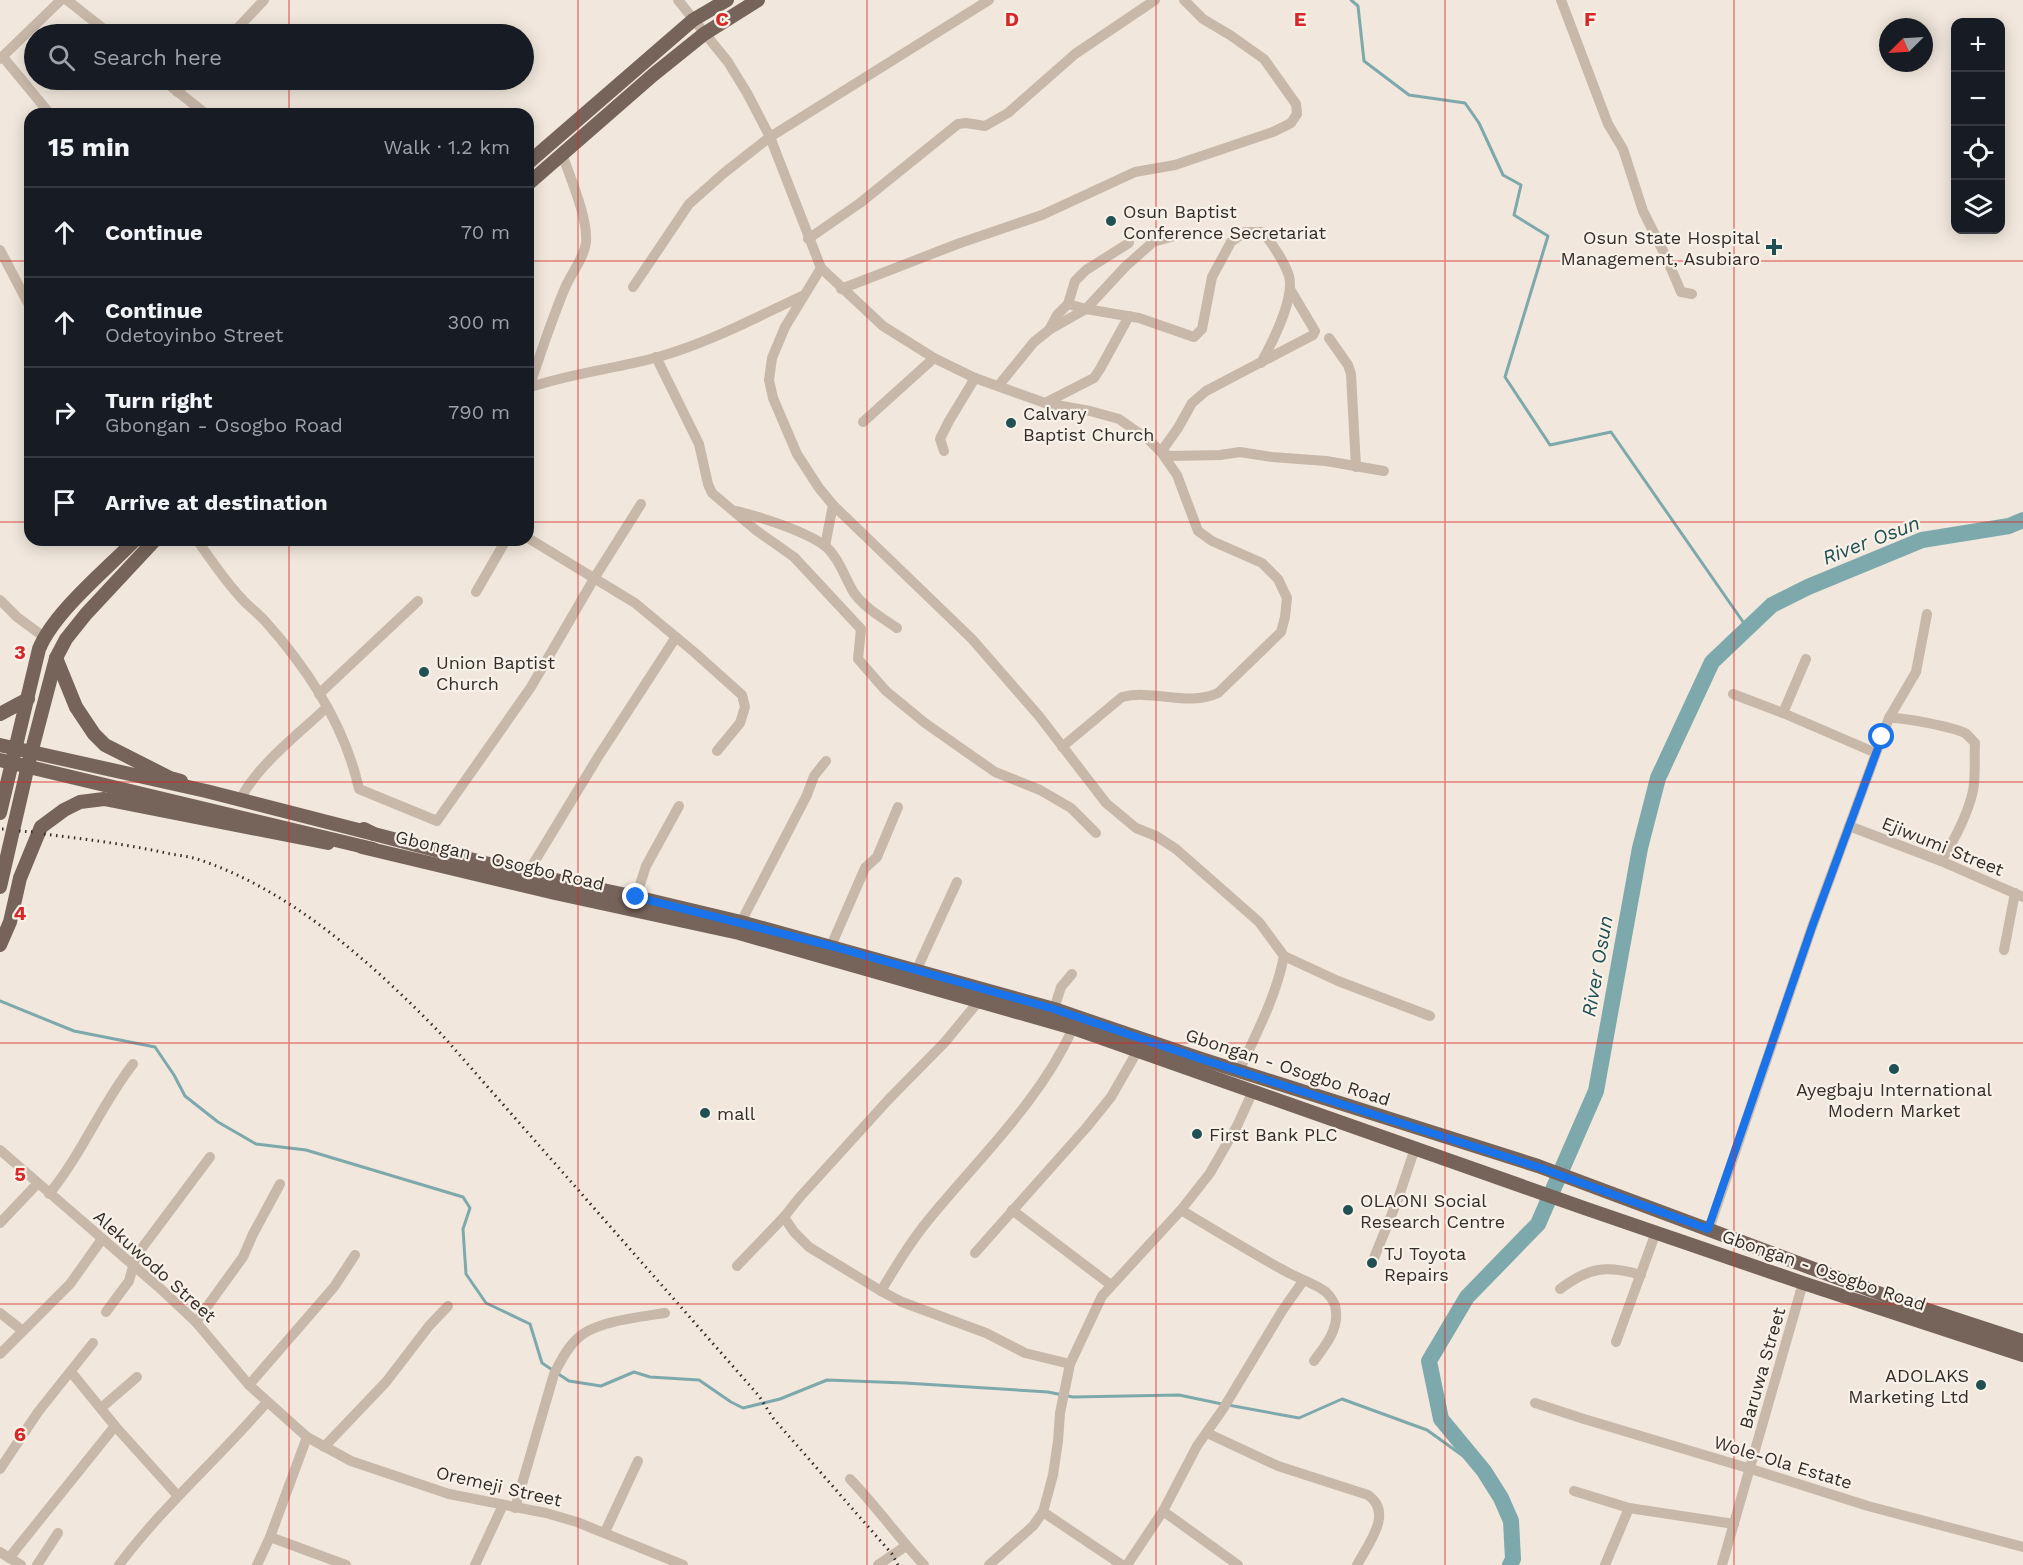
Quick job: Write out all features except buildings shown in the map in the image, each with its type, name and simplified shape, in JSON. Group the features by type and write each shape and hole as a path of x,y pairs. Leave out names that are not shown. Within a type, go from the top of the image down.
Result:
{"main road":[{"path":"534,158 693,21 727,0"},
{"path":"534,179 704,33 758,0"},
{"path":"0,813 39,650 44,638 55,621 129,546"},
{"path":"0,886 56,657 66,639 86,614 149,546"},
{"path":"56,657 76,707 88,727 105,745 170,778 346,821 375,834"},
{"path":"0,714 28,699"},
{"path":"0,745 206,791 375,834"},
{"path":"0,760 373,849"},
{"path":"0,945 10,922 20,878 41,827 64,810 80,802 104,799 310,841 373,849"},
{"name":"Gbongan - Osogbo Road","path":"375,834 527,874 741,922 1054,1009 1138,1050 1587,1209 2023,1355"},
{"name":"Gbongan - Osogbo Road","path":"373,849 555,893 739,933 978,1002 1073,1028 1104,1032 1239,1071 1482,1148 1897,1300 2023,1341"}],"street":[{"path":"37,24 61,0"},
{"path":"67,0 97,24"},
{"path":"241,24 264,0"},
{"path":"678,0 738,77 770,137 821,268 841,289 883,326 934,358 975,378 1045,403 1119,419 1149,440 1178,475 1198,531 1212,541 1262,563 1278,579 1287,598 1281,632 1218,693 1209,698 1196,699 1133,694 1122,697 1062,747"},
{"path":"633,287 689,204 724,173 770,137 989,0"},
{"path":"808,239 860,203 958,124 985,126 1008,113 1075,54 1155,0"},
{"path":"841,289 960,243 1042,215 1135,172 1175,165 1273,132 1291,123 1297,114 1296,104 1264,59 1237,39 1203,20 1184,0"},
{"path":"1561,0 1608,124 1623,149 1643,211 1681,292 1692,294"},
{"path":"24,36 2,58 24,84"},
{"path":"29,90 45,108"},
{"path":"175,90 198,108"},
{"path":"534,372 565,287 581,259 586,244 578,199 562,154"},
{"path":"1068,304 1139,318 1194,338 1202,329 1212,277 1231,242 1245,232 1262,232 1271,242 1289,275 1290,290 1280,324 1261,363"},
{"path":"999,385 1034,342 1049,330 1086,309 1125,267 1154,242 1171,237"},
{"path":"1049,330 1057,315 1068,304 1075,281 1086,270 1129,243"},
{"path":"0,250 24,296"},
{"path":"821,268 802,295 785,327 772,358 769,380 773,398 797,454 833,505 972,639 1039,716 1106,803 1136,828 1156,836 1176,849 1259,922 1284,956 1338,981 1430,1016"},
{"path":"1161,452 1178,429 1192,403 1206,391 1314,333 1315,331 1290,290"},
{"path":"534,386 656,357 691,346 802,295"},
{"path":"1045,403 1094,378 1129,316"},
{"path":"1329,338 1350,369 1356,467"},
{"path":"656,357 699,444 708,484 717,498 794,558 861,630 858,658 886,691 925,723 995,772 1040,790 1071,808 1096,833"},
{"path":"863,422 934,358"},
{"path":"944,451 940,438 975,378"},
{"path":"1161,452 1170,456 1240,452 1326,461 1384,471"},
{"path":"202,546 242,599 264,620 286,647 319,693 346,743 359,789 437,821 531,687 595,577 641,504"},
{"path":"825,546 833,505"},
{"path":"733,510 759,517 825,546 855,594 871,610 897,628"},
{"path":"534,541 635,603 742,695 745,707 740,723 717,751"},
{"path":"476,592 503,546"},
{"path":"0,600 44,638"},
{"path":"319,693 418,601"},
{"path":"1708,1229 1812,927 1889,718 1916,672 1927,614"},
{"path":"527,874 598,757 676,637"},
{"path":"1784,713 1806,660"},
{"path":"1733,694 1784,713 1876,753"},
{"path":"242,796 267,764 327,707"},
{"path":"1889,718 1912,719 1965,733 1975,743 1973,789 1967,811 1957,835 1941,861"},
{"path":"741,922 807,795 814,776 826,761"},
{"path":"636,897 646,866 679,806"},
{"path":"831,946 865,868 877,857 898,807"},
{"name":"Ejiwumi Street","path":"1849,826 1941,861 2019,895"},
{"path":"916,971 957,882"},
{"path":"2004,950 2019,895"},
{"path":"1239,1071 1274,992 1284,956"},
{"path":"1054,1009 1061,987 1072,974"},
{"path":"737,1266 889,1099 945,1042 978,1002"},
{"path":"881,1291 906,1249 929,1218 990,1150 1042,1081 1060,1056 1073,1028"},
{"path":"975,1253 1111,1097 1138,1050"},
{"path":"49,1194 65,1174 115,1086 133,1064"},
{"path":"989,1565 1044,1512 1070,1364 1102,1296 1181,1210 1210,1173 1237,1126 1253,1091"},
{"path":"1374,1258 1398,1199 1415,1148"},
{"name":"Alekuwodo Street","path":"0,1150 163,1291 196,1322 249,1385 307,1437"},
{"path":"106,1312 129,1281 136,1256 210,1157"},
{"path":"0,1223 37,1184"},
{"path":"196,1322 243,1257 280,1184"},
{"path":"1012,1210 1112,1285"},
{"path":"1181,1210 1303,1281 1324,1290 1334,1303 1336,1311 1332,1335 1314,1361"},
{"path":"784,1217 794,1232 809,1247 902,1302 986,1333 1025,1353 1070,1364"},
{"path":"1616,1342 1656,1232"},
{"path":"0,1354 70,1284 102,1239"},
{"path":"249,1385 334,1287 355,1255"},
{"path":"1560,1289 1572,1280 1599,1269 1620,1269 1641,1275"},
{"path":"1127,1565 1163,1512 1197,1446 1223,1409 1282,1311 1303,1281"},
{"name":"Baruwa Street","path":"1727,1564 1734,1524 1803,1283"},
{"path":"324,1447 386,1382 429,1326 448,1306"},
{"path":"0,1313 23,1331"},
{"path":"516,1508 554,1374 562,1358 578,1337 591,1329 632,1318 665,1313"},
{"path":"0,1469 38,1412 93,1343"},
{"path":"71,1371 115,1426 178,1496"},
{"path":"101,1408 137,1377"},
{"path":"119,1565 178,1496 234,1440 267,1402"},
{"name":"Wole-Ola Estate","path":"1535,1403 1868,1506 2023,1547"},
{"path":"21,1565 4,1555 115,1426"},
{"path":"1207,1433 1278,1466 1323,1479 1374,1499 1379,1504 1380,1520 1357,1565"},
{"path":"257,1565 270,1538 307,1437"},
{"name":"Oremeji Street","path":"307,1437 351,1461 449,1494 546,1513 605,1532 683,1565"},
{"path":"605,1532 638,1461"},
{"path":"850,1479 871,1500 924,1565"},
{"path":"1574,1491 1629,1508 1734,1524"},
{"path":"478,1564 503,1505"},
{"path":"1605,1565 1629,1508"},
{"path":"1044,1512 1122,1565"},
{"path":"1163,1512 1238,1565"},
{"path":"37,1565 58,1533"},
{"path":"270,1538 346,1565"},
{"path":"878,1565 906,1545"}],"waterway":[{"path":"1351,0 1358,6 1364,61 1409,95 1465,103 1479,123 1503,175 1521,185 1514,215 1548,236 1505,377 1550,445 1611,432 1748,629"},
{"name":"River Osun","path":"1510,1565 1513,1559 1511,1521 1501,1498 1484,1471 1441,1419 1429,1361 1467,1297 1538,1224 1596,1091 1640,848 1658,778 1712,662 1772,605 1808,587 1922,540 2009,526 2023,520"},
{"path":"0,1001 74,1031 155,1047 185,1096 218,1122 256,1144 306,1150 463,1197 470,1208 463,1229 466,1274 486,1303 530,1324 542,1363 569,1381 601,1386 634,1372 650,1377 699,1380 743,1408 780,1399 827,1380 1048,1392 1073,1397 1179,1395 1222,1404"},
{"path":"1228,1405 1299,1418 1342,1399 1427,1430 1484,1471"}],"railway":[{"path":"2,829 7,829"},
{"path":"19,831 33,832"},
{"path":"44,834 120,844 197,859 266,890 330,932 360,957 443,1036 759,1396 773,1418 892,1554 898,1565"}],"place":[{"name":"Osun Baptist Conference Secretariat","path":"1111,221"},
{"name":"Osun State Hospital Management, Asubiaro","path":"1774,247"},
{"name":"Calvary Baptist Church","path":"1011,423"},
{"name":"Union Baptist Church","path":"424,672"},
{"name":"Ayegbaju International Modern Market","path":"1894,1069"},
{"name":"mall","path":"705,1113"},
{"name":"First Bank PLC","path":"1197,1134"},
{"name":"OLAONI Social Research Centre","path":"1348,1210"},
{"name":"TJ Toyota Repairs","path":"1372,1263"},
{"name":"ADOLAKS Marketing Ltd","path":"1981,1385"}],"route":[{"path":"636,897 831,946 1054,1009 1198,1058 1482,1148 1708,1229 1812,927 1882,737"}]}
